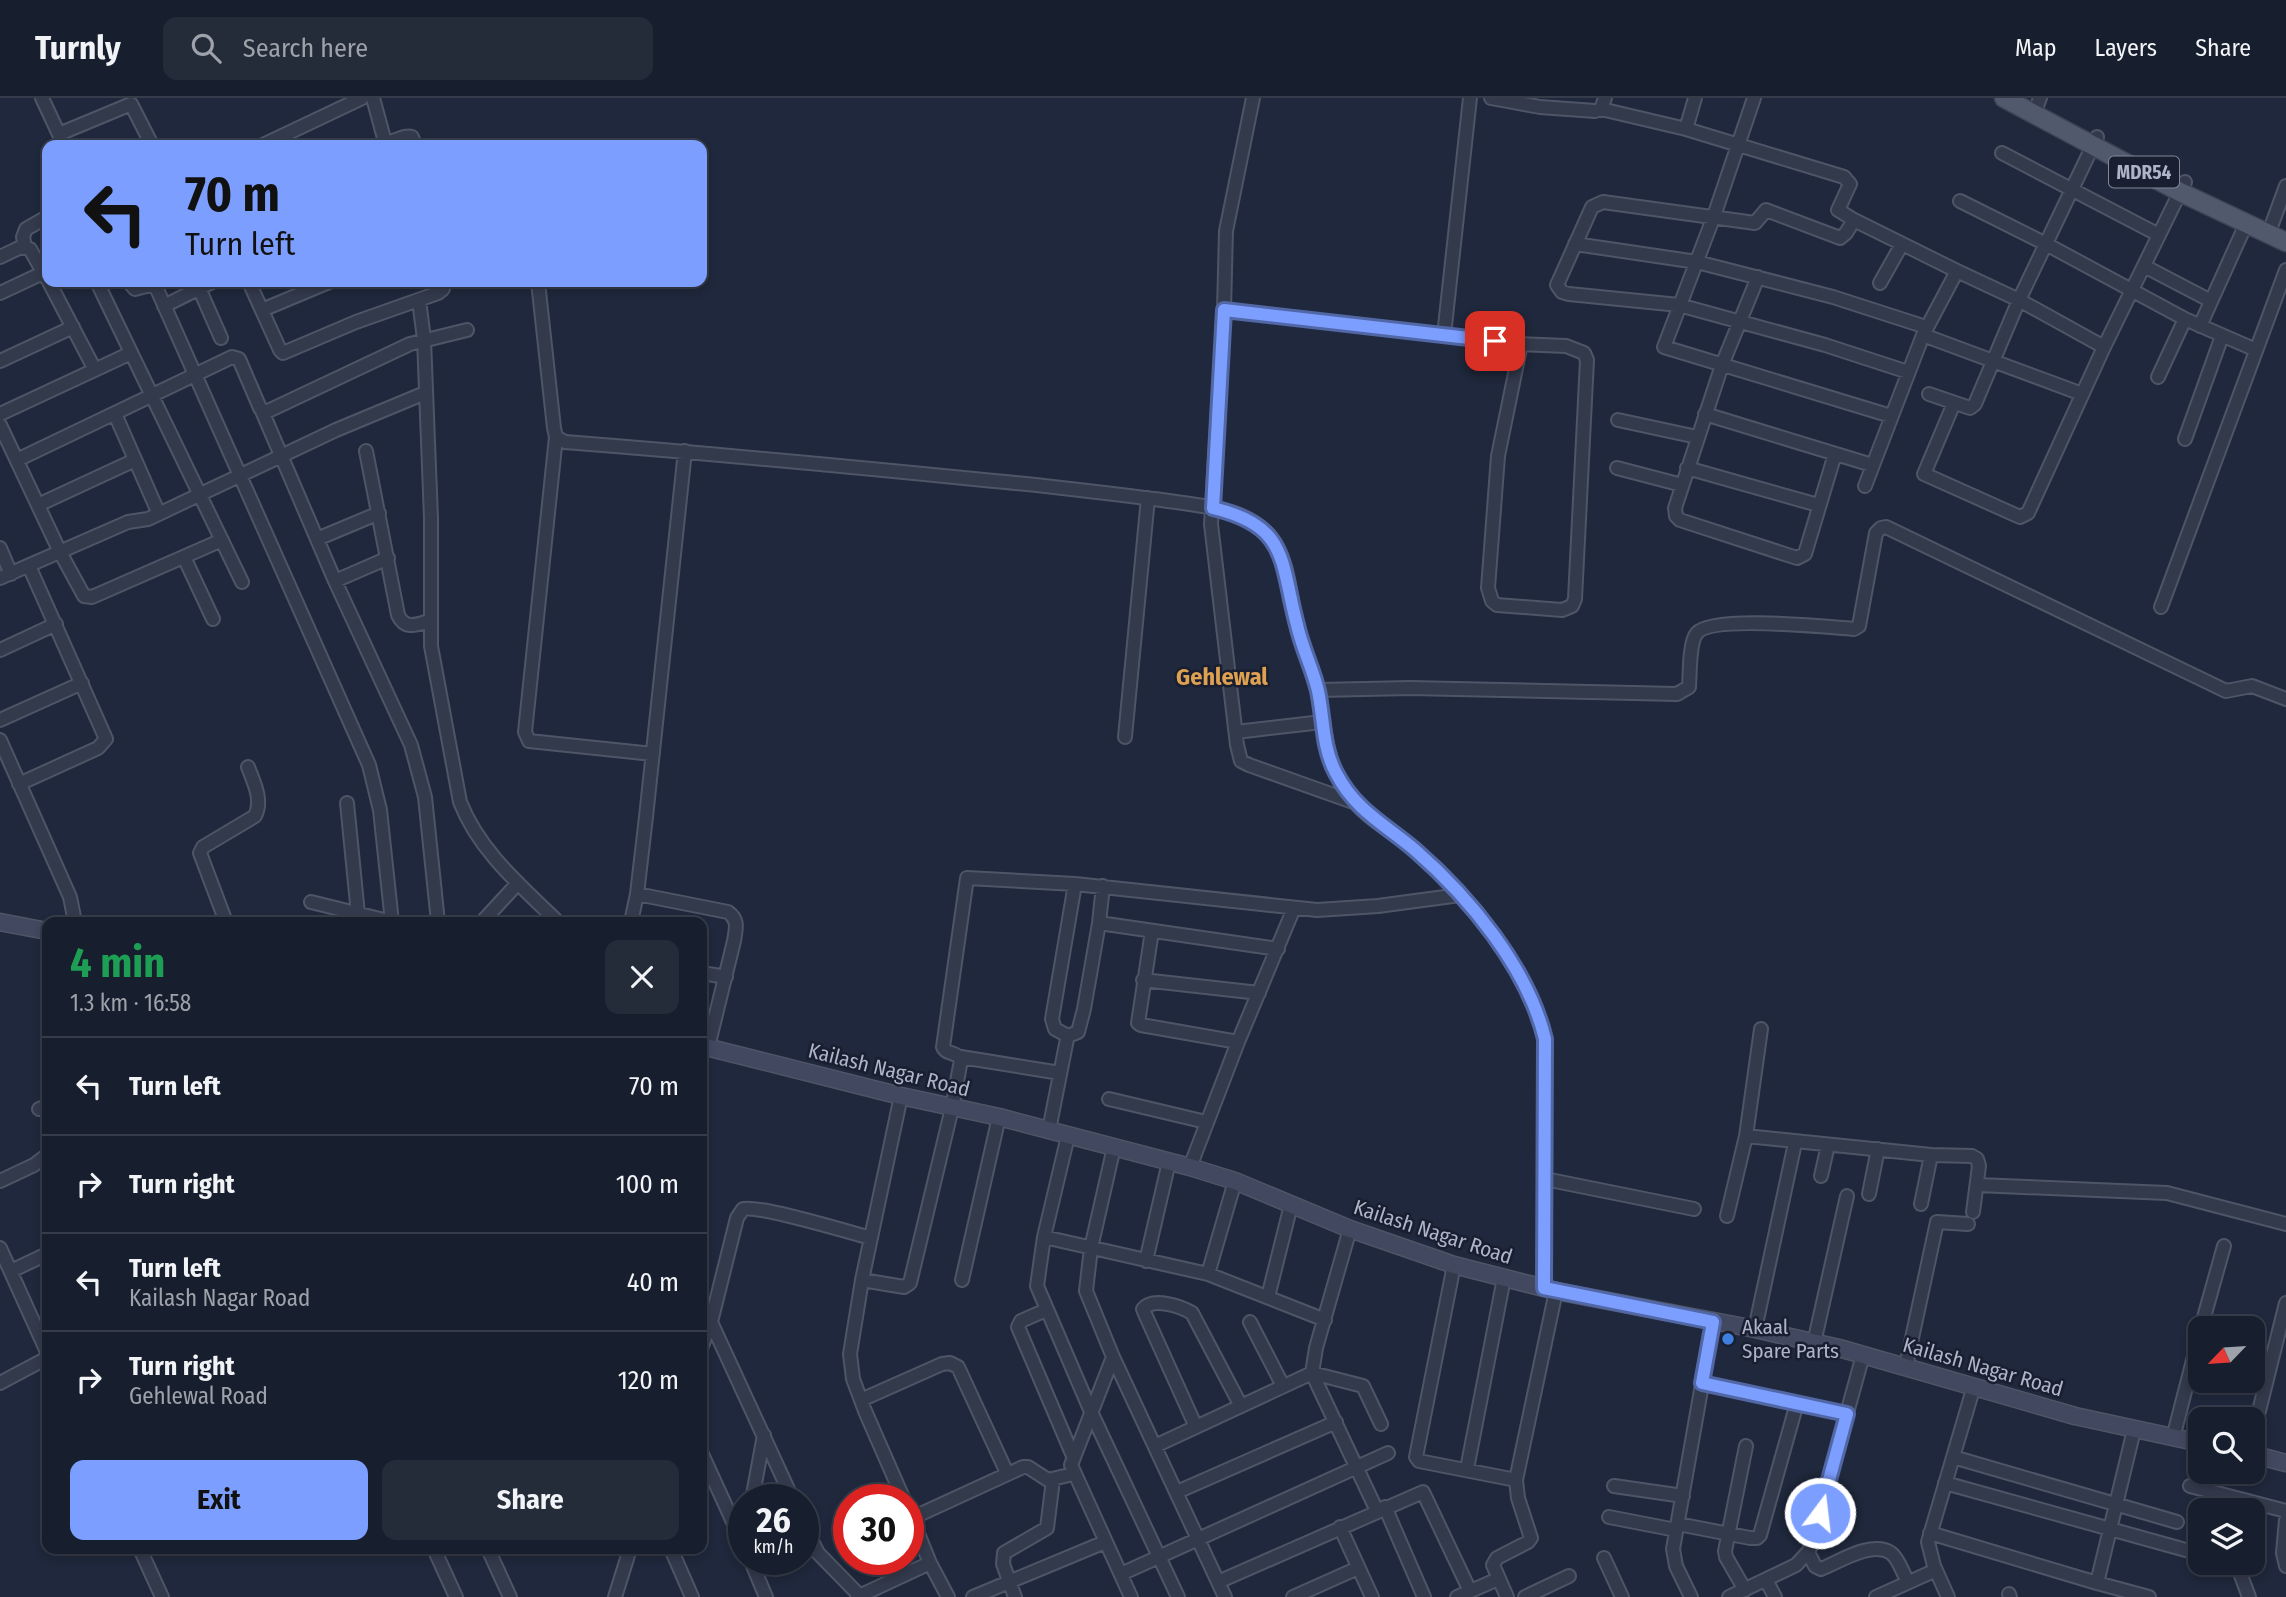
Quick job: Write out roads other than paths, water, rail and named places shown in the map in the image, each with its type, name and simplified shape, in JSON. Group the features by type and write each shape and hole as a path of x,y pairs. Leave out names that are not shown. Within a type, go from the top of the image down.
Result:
{"main road":[{"name":"MDR54","path":"2004,98 2095,141 2246,224 2286,242"},
{"name":"MDR54","path":"2033,101 2095,141"},
{"name":"MDR54","path":"2182,187 2279,228"}],"street":[{"path":"42,98 61,140 131,104 149,140"},
{"path":"274,140 362,98"},
{"path":"373,98 383,140"},
{"path":"1253,98 1226,231 1213,508 1213,549 1239,755 1241,761 1249,765 1355,802"},
{"path":"1444,335 1469,98"},
{"path":"1492,98 1540,107 1595,111 1603,103 1847,178 1850,184 1838,210 2019,300 2104,347"},
{"path":"1686,129 1695,98"},
{"path":"1754,98 1714,216 1664,347 1891,416"},
{"path":"396,140 408,136 413,140"},
{"path":"1929,394 1973,408 2019,300 2095,141"},
{"path":"2002,153 2159,235"},
{"path":"2279,228 2286,186"},
{"path":"1954,403 1924,474 2020,517 2028,513 2104,347 2182,187"},
{"path":"1960,201 2185,319 2256,350"},
{"path":"1854,220 1840,238 1768,210 1764,211 1757,223 1597,203 1592,207 1557,285 1562,292 1679,305 1825,345 1909,372"},
{"path":"42,219 24,232 25,247 34,254 42,268"},
{"path":"2200,326 2246,224"},
{"path":"1575,244 1697,262 1833,297 2082,394"},
{"path":"1880,283 1902,244"},
{"path":"0,257 25,247"},
{"path":"2144,267 2211,301"},
{"path":"2161,607 2286,270"},
{"path":"1865,486 1924,331 1957,271"},
{"path":"1758,277 1722,365 1697,437 1675,509 1676,516 1680,520 1797,558 1805,554 1835,454"},
{"path":"0,293 42,278"},
{"path":"53,287 95,370"},
{"path":"99,287 242,582"},
{"path":"154,287 196,374 369,765 380,810 391,917"},
{"path":"251,287 280,350 287,352 438,293 443,287"},
{"path":"262,310 317,287"},
{"path":"539,287 556,437 526,738 529,741 653,754"},
{"path":"164,306 199,288 221,338"},
{"path":"419,300 425,339 432,551 429,621 433,665 460,802 481,843 553,917"},
{"path":"1224,310 1521,344 1566,346 1584,353 1587,360 1575,599 1572,606 1562,610 1504,607 1497,605 1489,595 1498,456 1521,344"},
{"path":"2158,376 2185,319"},
{"path":"0,361 73,327"},
{"path":"262,411 270,411 362,365 425,339 467,330"},
{"path":"2185,439 2222,337"},
{"path":"131,353 0,423 60,552 81,592 88,597 222,540"},
{"path":"17,460 196,374 235,357 239,359 335,581 411,745 422,779 437,917"},
{"path":"0,548 6,576 128,522 159,514 378,411 425,393"},
{"path":"115,414 159,514"},
{"path":"1705,414 1872,465"},
{"path":"1618,420 1697,437"},
{"path":"556,437 565,442 1079,489 1213,508 1256,523 1270,536 1279,551 1297,625 1318,690 1329,759 1355,802 1414,849 1460,895 1505,952 1539,1016 1545,1039 1545,1179 1550,1289 1516,1480 1518,1498 1531,1538 1493,1561 1497,1579 1507,1597"},
{"path":"366,451 401,621 410,626 429,621"},
{"path":"632,917 653,754 685,451"},
{"path":"38,505 135,460"},
{"path":"1616,468 1682,485"},
{"path":"1687,468 1818,505"},
{"path":"1125,737 1148,499"},
{"path":"317,539 379,513"},
{"path":"1318,690 1410,688 1677,694 1689,687 1694,638 1698,631 1708,626 1722,623 1854,629 1859,626 1876,533 1886,527 2226,691 2252,686 2286,699"},
{"path":"184,557 213,620"},
{"path":"335,581 388,558"},
{"path":"19,784 98,748 104,743 106,733 29,566"},
{"path":"0,650 56,624"},
{"path":"0,720 82,683"},
{"path":"1236,732 1322,722"},
{"path":"0,740 70,897 74,917"},
{"path":"224,917 201,853 204,847 255,816 258,809 257,792 248,767"},
{"path":"347,803 358,914"},
{"path":"1060,1073 961,1057 943,1047 967,878 1075,884 1294,908 1348,909 1460,895"},
{"path":"487,917 518,883"},
{"path":"1075,884 1052,1019 1055,1030 1068,1036 1079,1030 1100,923 1103,887"},
{"path":"637,894 728,912 734,917 737,924 726,978 707,1040"},
{"path":"311,902 371,917"},
{"path":"1190,1167 1294,908"},
{"path":"0,922 42,934"},
{"path":"1100,923 1278,948"},
{"path":"1152,931 1137,1018 1141,1025 1238,1042"},
{"path":"707,974 726,978"},
{"path":"1143,980 1259,993"},
{"path":"1727,1216 1745,1136 1761,1029"},
{"path":"1049,1130 1068,1036"},
{"name":"Kailash Nagar Road","path":"707,1047 901,1096 999,1117 1190,1167 1236,1181 1350,1229 1454,1265 1550,1289 1814,1343 1906,1366 2075,1416 2188,1441"},
{"path":"862,1280 904,1287 911,1283 953,1108 961,1057"},
{"path":"897,1484 853,1379 850,1354 862,1280 901,1096"},
{"path":"1109,1098 1206,1122"},
{"path":"962,1280 999,1117"},
{"path":"1068,1136 1044,1237 1037,1286 1092,1414 1178,1597"},
{"path":"1745,1136 1930,1155 1972,1156 1977,1159 1978,1185 1971,1218 1937,1222 1906,1366"},
{"path":"1755,1329 1795,1143"},
{"path":"1822,1176 1828,1145"},
{"path":"1114,1147 1091,1248 1086,1291 1113,1357 1223,1596"},
{"path":"1869,1194 1878,1149"},
{"path":"1922,1205 1930,1155"},
{"path":"0,1181 42,1159"},
{"path":"1146,1261 1169,1162"},
{"path":"1545,1179 1694,1209"},
{"path":"1208,1274 1236,1181"},
{"path":"1978,1185 2166,1193 2286,1224"},
{"path":"1814,1343 1847,1196"},
{"path":"1268,1297 1291,1205"},
{"path":"707,1333 737,1218 743,1209 771,1213 871,1238"},
{"path":"1350,1229 1316,1348 1312,1373 1356,1466 1381,1509 1424,1597"},
{"path":"1044,1237 1208,1274 1325,1320"},
{"path":"2204,1316 2224,1246"},
{"path":"0,1248 42,1341"},
{"path":"10,1271 42,1256"},
{"path":"1454,1265 1416,1457 1419,1461 1516,1480"},
{"path":"1467,1469 1504,1278"},
{"path":"1196,1427 1145,1314 1143,1308 1146,1304 1166,1305 1192,1313 1241,1406"},
{"path":"2260,1407 2286,1305"},
{"path":"1046,1310 1021,1321 1018,1327 1073,1456"},
{"path":"711,1322 786,1484"},
{"path":"1250,1322 1283,1386"},
{"path":"1691,1597 1673,1557 1713,1322"},
{"path":"1729,1597 1796,1565 1808,1552 1863,1355"},
{"path":"1113,1357 1071,1465 1131,1597"},
{"path":"0,1383 42,1362"},
{"path":"861,1400 942,1364 950,1363 958,1367 1007,1473"},
{"path":"1155,1446 1312,1373 1363,1386 1381,1424"},
{"path":"2173,1438 2188,1379"},
{"path":"1702,1383 1847,1414"},
{"path":"1948,1597 1929,1550 1930,1533 1974,1386"},
{"path":"1609,1517 1756,1538 1760,1535 1797,1403"},
{"path":"1177,1492 1336,1422"},
{"path":"2097,1583 2134,1430"},
{"path":"755,1484 764,1435"},
{"path":"1745,1590 1726,1557 1728,1533 1746,1446"},
{"path":"1121,1574 1388,1453"},
{"path":"1953,1457 2177,1522"},
{"path":"2265,1457 2286,1463"},
{"path":"707,1465 728,1511"},
{"path":"924,1508 1023,1467 1043,1479 1053,1480 1073,1474"},
{"path":"1014,1597 1003,1564 1004,1553 1047,1528 1053,1480"},
{"path":"1945,1483 2188,1551"},
{"path":"1614,1486 1683,1496"},
{"path":"2190,1486 2286,1511"},
{"path":"1218,1582 1423,1492 1470,1591"},
{"path":"2285,1557 2286,1520"},
{"path":"1340,1527 1372,1597"},
{"path":"1930,1533 2149,1597"},
{"path":"973,1597 1105,1542"},
{"path":"924,1548 948,1597"},
{"path":"1808,1552 1815,1566 1821,1569 1869,1549 1885,1551 1895,1558 1908,1583"},
{"path":"142,1554 162,1597"},
{"path":"436,1554 456,1597"},
{"path":"490,1554 510,1597"},
{"path":"615,1597 628,1554"},
{"path":"673,1554 692,1597"},
{"path":"819,1554 865,1595 930,1563"},
{"path":"1604,1558 1622,1597"},
{"path":"1293,1597 1318,1592 1358,1568"},
{"path":"1884,1595 1936,1570"},
{"path":"757,1575 766,1597"},
{"path":"2241,1575 2249,1597"},
{"path":"1525,1597 1569,1576"},
{"path":"1457,1597 1497,1579"},
{"path":"1766,1580 1775,1597"}],"place":[{"name":"Akaal Spare Parts","path":"1728,1339"}],"district":[{"name":"Gehlewal","path":"1222,677"}]}
